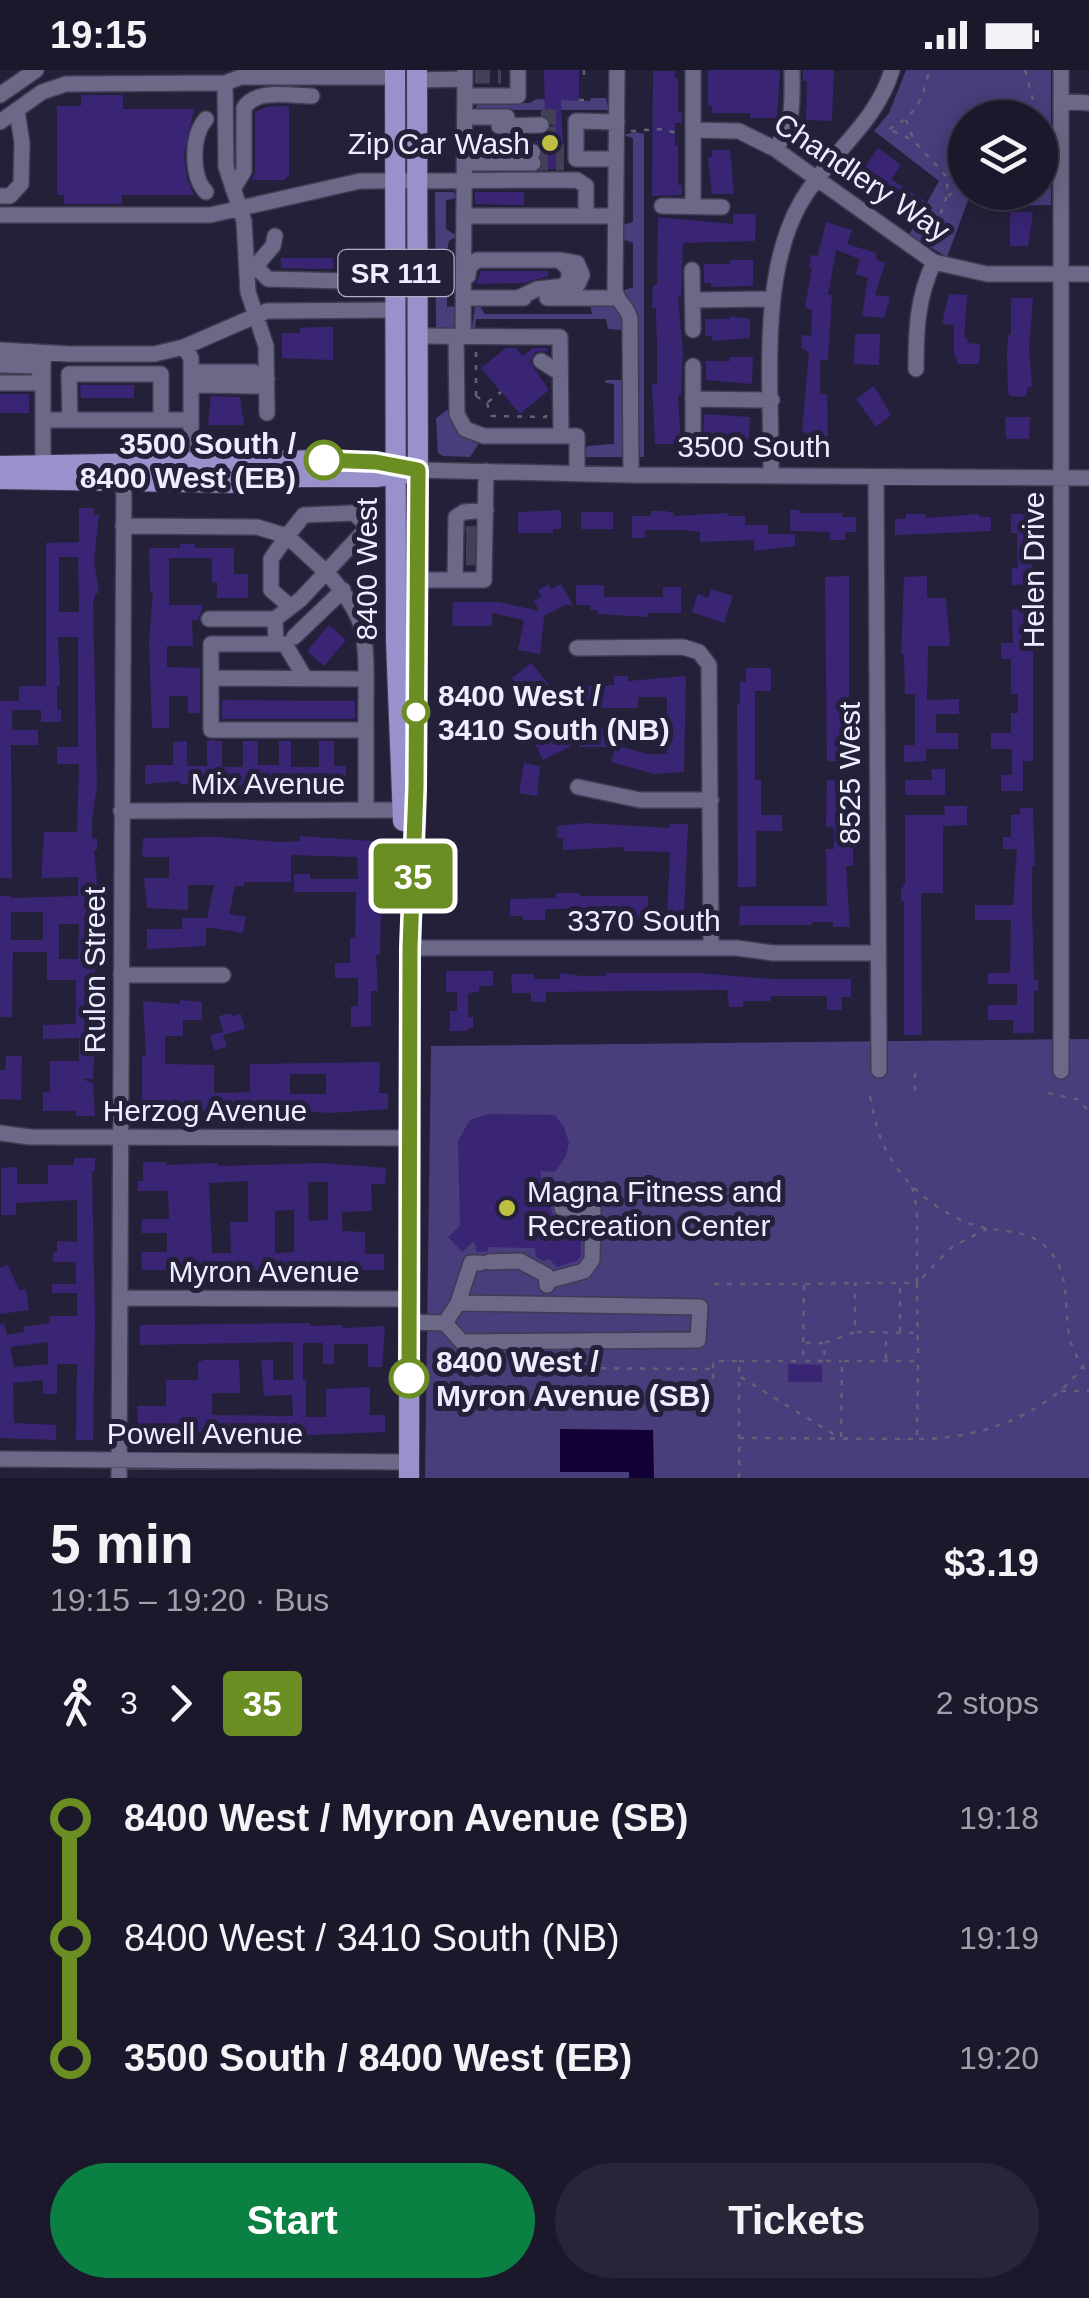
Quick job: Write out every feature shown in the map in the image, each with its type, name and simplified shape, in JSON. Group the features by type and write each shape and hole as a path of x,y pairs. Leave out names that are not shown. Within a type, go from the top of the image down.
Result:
{"main road":[{"name":"8400 West","path":"395,73 397,691 409,810"},
{"name":"8400 West","path":"409,1470 409,810 418,580 417,75"},
{"name":"3500 South","path":"0,479 124,472 191,462 324,460 396,470"},
{"name":"3500 South","path":"0,466 42,465 242,483 418,470"}],"street":[{"path":"616,298 617,70"},
{"path":"692,70 693,206"},
{"path":"775,149 792,120 792,70"},
{"path":"772,476 773,299 779,257 790,224 817,178 863,126 887,88 892,70"},
{"name":"Helen Drive","path":"1061,70 1061,1071"},
{"path":"0,95 23,73"},
{"path":"0,122 42,92 66,84 225,83 241,77 395,73"},
{"path":"417,75 467,79 518,96 513,74"},
{"path":"467,79 465,339 457,414 465,428 484,436 577,436 577,474"},
{"path":"225,83 226,160 245,226 246,280 266,346 268,413"},
{"path":"232,189 244,171 244,108 248,100 260,96 312,96"},
{"path":"1061,102 1089,103"},
{"path":"0,196 10,196 21,184 22,144 17,110"},
{"path":"206,120 197,134 197,174 206,192"},
{"path":"464,122 541,125"},
{"path":"507,126 508,153"},
{"path":"616,159 570,157 568,126 617,126"},
{"name":"Chandlery Way","path":"694,133 739,131 775,149 938,256 986,274 1089,274"},
{"path":"508,153 533,158 464,158 508,153"},
{"path":"0,214 210,215 346,183 464,180 582,181 586,186 586,216"},
{"path":"662,206 722,206"},
{"path":"464,216 616,216"},
{"path":"276,236 259,262 261,274 268,280 346,281"},
{"path":"916,369 921,288 938,256"},
{"path":"463,293 473,260 573,261 582,275 562,298"},
{"path":"518,298 537,289 566,286 570,271 559,260"},
{"path":"692,270 693,330"},
{"path":"463,293 518,298 616,298 626,308 630,318 630,475"},
{"path":"693,300 773,299"},
{"path":"0,350 140,355 184,347 255,314 278,310 396,310"},
{"path":"419,336 560,338 561,436"},
{"path":"520,336 536,355 560,373"},
{"path":"184,347 191,358 191,462"},
{"path":"42,465 43,352"},
{"path":"693,366 693,431"},
{"path":"191,379 199,372 236,372 258,373 268,380"},
{"path":"0,374 34,383 43,375"},
{"path":"70,420 69,374 160,374 160,420"},
{"path":"693,399 772,400"},
{"path":"42,420 191,420"},
{"name":"3500 South","path":"418,470 1089,478"},
{"path":"455,580 486,510 486,471"},
{"name":"Rulon Street","path":"119,1478 124,472"},
{"name":"8525 West","path":"876,476 879,1070"},
{"path":"418,580 484,580 456,517 464,512 486,510"},
{"path":"209,619 275,619 291,607 368,527 354,514 304,515 271,559 272,590 291,607"},
{"path":"123,526 257,527 287,536 342,590 362,627 366,810"},
{"path":"294,637 342,590"},
{"path":"275,619 276,644"},
{"path":"305,678 284,644 211,644 212,730 366,730"},
{"path":"577,648 682,648 699,652 705,658 710,674 711,948"},
{"path":"211,678 364,679"},
{"path":"578,787 640,800 711,800"},
{"name":"Mix Avenue","path":"122,811 409,810"},
{"name":"3370 South","path":"410,948 711,948 773,953 878,953"},
{"path":"121,976 223,974"},
{"name":"Herzog Avenue","path":"0,1133 30,1137 409,1138"},
{"path":"546,1281 584,1271 592,1260 592,1209 562,1208"},
{"path":"445,1323 458,1303 471,1263 520,1261 546,1276 547,1304"},
{"name":"Myron Avenue","path":"120,1298 408,1299"},
{"path":"409,1322 445,1323 462,1342 698,1340 700,1307 458,1303"},
{"name":"Powell Avenue","path":"0,1460 409,1470"}],"path":[{"path":"584,70 584,82"},
{"path":"1025,70 1033,100"},
{"path":"930,72 921,102 906,120 889,129 914,141 948,174"},
{"path":"580,100 590,100"},
{"path":"906,120 914,141"},
{"path":"617,126 643,132 660,129 694,133"},
{"path":"919,236 936,221 947,196 945,172"},
{"path":"936,221 938,256"},
{"path":"465,339 476,396"},
{"path":"487,403 501,392"},
{"path":"464,396 476,396 487,403 490,428"},
{"path":"490,416 546,416 546,398"},
{"path":"914,1073 914,1095"},
{"path":"1048,1094 1080,1100 1089,1112"},
{"path":"870,1096 876,1127 888,1156 910,1182 940,1208 988,1229 1026,1234 1054,1257 1066,1291 1070,1340 1089,1376"},
{"path":"910,1182 916,1196 917,1439"},
{"path":"918,1284 952,1246 988,1229"},
{"path":"855,1283 855,1332"},
{"path":"900,1283 900,1333"},
{"path":"714,1284 918,1284"},
{"path":"803,1360 804,1284"},
{"path":"803,1343 824,1343 855,1332 918,1333"},
{"path":"886,1333 886,1361"},
{"path":"824,1343 825,1360"},
{"path":"739,1438 917,1439 976,1434 1037,1407 1089,1358"},
{"path":"642,1361 643,1369"},
{"path":"714,1386 713,1361 918,1361"},
{"path":"841,1438 842,1361"},
{"path":"738,1362 739,1478"},
{"path":"562,1368 714,1369"},
{"path":"739,1376 841,1438"},
{"path":"1058,1391 1089,1390"}],"shaded area":[{"path":"906,70 1051,70 1051,100 948,100 948,210 964,210 947,257 909,235 939,181 874,131 889,113"},
{"path":"606,98 609,110 475,110 478,103"},
{"path":"644,134 644,457 638,457 637,313 622,291 633,287 633,243 622,239 623,225 633,222 633,138 623,135"},
{"path":"435,192 456,195 446,200 446,229 457,236 449,241 447,250 447,307 457,306 454,329 436,328"},
{"path":"475,305 485,314 592,314 590,305 616,308 624,317 621,330 608,329 606,319 476,319 472,328"},
{"path":"605,383 624,383 623,457 585,457 587,446 614,444 614,384"},
{"path":"450,408 457,430 479,443 470,457 438,453 436,418"},
{"path":"1089,1039 1089,1478 425,1478 431,1046"},
{"path":"560,1429 653,1430 654,1478 629,1478 629,1472 560,1472"}],"building":[{"path":"544,70 579,70 579,100 561,100 564,169 542,169 544,151 536,142 552,126 550,118 541,114 545,111"},
{"path":"708,70 780,70 777,118 712,113 712,106 708,106"},
{"path":"803,70 834,70 832,121 806,120 807,81 803,81"},
{"path":"653,71 675,71 678,78 678,112 682,112 682,123 675,123 675,146 682,195 652,196"},
{"path":"81,95 123,95 123,109 194,109 184,155 194,195 122,195 122,204 64,204 64,195 57,195 57,106 81,106"},
{"path":"289,106 289,175 284,180 252,180 255,112"},
{"path":"878,148 901,165 891,179 925,201 914,215 896,205 899,202 883,190 879,195 867,186 875,174 865,167"},
{"path":"712,150 730,150 734,194 712,194 708,157 712,157"},
{"path":"475,192 524,192 524,205 475,204"},
{"path":"1010,212 1033,212 1028,246 1010,246"},
{"path":"733,214 756,214 755,241 683,243 678,297 683,352 678,395 681,444 655,444 652,384 657,384 657,347 656,308 652,308 653,285 657,285 658,217 733,224"},
{"path":"826,222 852,230 847,244 876,253 877,260 885,263 875,295 890,297 884,318 862,316 868,278 856,274 860,259 836,250 828,295 832,295 828,360 820,360 820,394 827,394 828,442 808,441 808,435 802,431 809,352 801,348 802,335 811,336 812,310 805,307 811,255 818,256"},
{"path":"281,258 333,258 333,269 281,268"},
{"path":"730,260 753,260 753,286 711,287 711,283 704,283 704,264 730,264"},
{"path":"481,271 548,271 548,276 524,283 476,284"},
{"path":"949,294 967,295 964,338 967,343 980,344 979,364 957,364 954,357 954,325 942,324"},
{"path":"1011,298 1033,298 1029,349 1032,387 1028,387 1026,397 1010,396 1008,392"},
{"path":"705,319 750,319 750,338 712,341 712,336 705,336"},
{"path":"333,327 333,360 282,358 282,333"},
{"path":"855,334 880,334 879,365 854,364"},
{"path":"506,348 516,348 523,356 533,348 549,351 535,352 530,362 549,390 520,414 481,368"},
{"path":"730,357 753,357 752,384 706,380 706,361 730,361"},
{"path":"80,385 134,385 134,398 81,398"},
{"path":"874,386 891,415 876,427 856,399"},
{"path":"0,394 29,394 29,413 0,413"},
{"path":"211,396 240,397 244,425 208,425"},
{"path":"704,414 750,417 749,439 703,440"},
{"path":"1005,417 1030,417 1029,439 1006,439"},
{"path":"79,508 94,508 94,515 99,515 94,561 99,593 93,603 97,786 92,838 97,838 97,883 92,933 96,933 94,1031 98,1031 98,1042 93,1079 82,1079 93,1083 95,1116 76,1116 76,1111 43,1111 43,1092 50,1092 50,1061 79,1061 79,1038 43,1039 43,1025 76,1024 76,980 47,980 47,952 13,952 12,1017 0,1017 0,896 78,896 78,877 42,878 42,864 44,832 77,832 79,764 57,764 57,747 78,747 78,637 58,637 57,710 61,710 61,722 41,722 41,710 12,710 12,730 38,730 38,745 11,745 12,878 0,878 0,701 19,701 19,686 46,686 46,543 79,542","holes":["59,557 78,557 79,612 59,612","11,912 43,912 43,940 11,940","59,924 79,924 78,959 59,959"]},
{"path":"561,510 561,529 553,529 553,533 518,533 518,512"},
{"path":"790,510 856,517 856,532 845,532 845,540 830,540 830,532 790,531"},
{"path":"651,511 674,516 745,516 745,525 768,525 768,534 795,534 795,546 754,551 754,540 700,542 700,532 683,530 645,530 645,538 632,538 632,516 651,516"},
{"path":"581,512 613,512 613,529 581,529"},
{"path":"906,514 926,514 926,518 979,514 991,517 991,531 895,535 895,519 906,519"},
{"path":"1011,514 1032,514 1032,519 1040,519 1040,533 1031,533 1033,584 1012,585 1012,568 1018,568 1017,533 1011,533"},
{"path":"180,544 234,548 234,574 248,574 248,598 217,598 212,558 169,558 169,605 203,605 198,620 192,620 193,646 167,646 167,667 200,668 200,713 188,713 188,696 169,696 169,728 152,728 149,642 153,592 149,548 180,548"},
{"path":"849,576 849,761 827,761 825,577"},
{"path":"927,576 927,598 946,598 950,646 928,646 927,700 959,699 959,714 936,714 936,733 958,733 958,749 926,749 926,761 904,762 904,745 915,745 915,694 905,694 901,654 904,577"},
{"path":"549,584 551,589 561,584 573,605 544,616 540,654 518,650 524,620 492,613 492,626 452,626 453,602 499,602 539,611 534,601 541,597 538,590"},
{"path":"576,585 604,585 604,597 663,597 663,587 681,587 681,613 648,613 648,617 598,614 598,610 590,610 590,605 576,605"},
{"path":"711,589 733,596 724,623 692,612 698,594 708,598"},
{"path":"1012,609 1032,609 1033,626 1022,626 1022,651 1033,651 1033,761 1023,761 1023,791 1001,791 1001,775 1012,775 1012,749 991,749 991,733 1011,733 1011,713 1018,713 1018,694 1011,694 1011,659 1001,659 1001,643 1013,643"},
{"path":"329,625 346,640 324,666 307,651"},
{"path":"531,663 554,691 535,706 512,678"},
{"path":"746,668 771,668 771,691 755,691 755,780 761,780 761,815 782,815 782,831 756,831 756,887 738,887 737,704 740,682 746,682"},
{"path":"614,676 628,676 628,681 686,676 684,772 654,774 611,762 616,745 647,754 667,754 667,697 638,697 638,708 567,708 566,687 614,685"},
{"path":"222,700 355,701 355,719 222,719"},
{"path":"579,728 608,729 608,747 579,747"},
{"path":"562,729 571,746 543,760 534,741"},
{"path":"207,740 222,741 222,767 243,767 243,741 258,741 258,765 279,765 279,741 291,741 291,767 319,767 319,741 334,741 334,766 346,766 346,782 311,786 288,786 288,782 229,786 180,781 145,784 145,765 173,765 173,742 187,741 187,766 207,766"},
{"path":"524,763 540,766 537,796 519,793"},
{"path":"931,769 945,769 945,795 905,795 905,780 932,780"},
{"path":"827,780 849,780 849,795 842,795 843,843 853,843 853,866 846,866 850,927 833,927 833,922 739,925 740,906 827,906 826,849 834,849 834,828 826,826"},
{"path":"944,806 967,806 967,825 943,826 943,893 921,893 922,1035 904,1035 901,890 905,883 905,815 945,815"},
{"path":"1020,808 1033,808 1034,980 1038,980 1038,991 1034,991 1034,1033 1013,1033 1013,1020 988,1020 988,1005 1017,1005 1017,984 988,984 988,973 1010,973 1011,920 975,920 975,905 1013,905 1017,849 1003,849 1003,837 1011,837 1011,815 1020,815"},
{"path":"586,823 670,828 670,824 688,824 684,915 667,915 670,852 624,851 624,847 563,850 557,826"},
{"path":"300,836 386,842 386,858 370,858 370,905 381,905 380,955 376,955 378,991 371,991 371,1026 351,1027 351,1006 358,1006 358,978 335,978 335,963 350,963 356,892 294,892 294,874 310,874 310,879 358,879 357,857 291,855 291,882 244,882 244,886 235,886 229,914 246,917 243,933 206,927 206,946 147,949 147,929 182,929 182,918 207,918 214,885 188,885 188,910 147,908 144,878 169,878 169,857 142,857 143,838 217,837 280,842 300,841"},
{"path":"556,893 648,896 648,917 625,918 625,913 578,916 569,914 569,909 545,909 545,920 510,916 510,899 556,898"},
{"path":"446,971 493,971 493,986 479,986 479,992 468,993 468,1017 473,1017 473,1028 468,1031 450,1031 450,1011 457,1011 457,992 446,992"},
{"path":"560,973 851,979 851,997 842,997 842,1010 827,1010 827,996 771,996 771,1001 743,1001 743,1007 729,1007 727,990 546,992 546,1002 531,1002 531,993 512,993 511,974 560,979"},
{"path":"180,1000 202,1002 202,1020 183,1020 183,1036 165,1036 165,1064 214,1065 214,1093 250,1092 250,1064 380,1062 379,1093 388,1093 388,1109 331,1113 298,1108 142,1108 142,1056 146,1056 143,1001 180,1004","holes":["290,1074 326,1074 326,1094 290,1094"]},
{"path":"241,1014 245,1029 223,1035 227,1047 214,1050 210,1035 223,1032 219,1016"},
{"path":"6,1056 22,1056 21,1100 0,1099 0,1070 5,1070"},
{"name":"Magna Fitness and Recreation Center","path":"488,1114 555,1115 564,1127 569,1143 566,1156 555,1172 540,1171 544,1191 550,1191 557,1226 568,1225 581,1232 581,1256 577,1261 557,1267 549,1259 536,1257 535,1248 488,1247 488,1251 477,1252 474,1241 462,1252 448,1237 460,1226 458,1141 470,1120"},
{"path":"74,1158 95,1158 93,1440 76,1440 77,1364 57,1364 57,1394 43,1394 43,1380 13,1383 14,1423 56,1425 56,1440 0,1438 0,1324 4,1323 7,1335 24,1332 23,1327 50,1323 49,1316 77,1316 77,1293 52,1293 52,1284 76,1284 76,1262 53,1262 53,1252 57,1252 57,1241 77,1242 77,1200 16,1203 16,1215 1,1215 1,1168 17,1167 17,1184 48,1184 48,1165 74,1165","holes":["48,1342 48,1364 14,1367 10,1347"]},
{"path":"143,1162 218,1166 323,1163 386,1168 385,1184 371,1184 372,1211 342,1212 342,1231 365,1232 365,1254 384,1254 384,1270 142,1270 141,1252 167,1252 167,1233 141,1233 142,1219 169,1219 168,1191 138,1191 138,1181 143,1181","holes":["248,1181 248,1222 230,1222 231,1253 212,1253 209,1183","308,1182 328,1182 328,1220 309,1221","294,1210 294,1252 275,1253 275,1211"]},
{"path":"8,1265 19,1290 26,1289 29,1310 0,1314 0,1268"},
{"path":"310,1323 342,1328 385,1326 382,1367 368,1367 368,1344 334,1344 334,1364 323,1364 323,1343 303,1343 303,1380 306,1417 326,1417 326,1389 370,1387 370,1415 385,1415 385,1432 139,1433 137,1406 166,1406 166,1380 198,1380 198,1362 204,1360 239,1360 240,1393 212,1393 212,1415 293,1416 292,1395 264,1396 261,1360 273,1360 273,1380 293,1380 293,1342 140,1345 140,1325"},
{"path":"788,1364 822,1365 822,1382 788,1382"}],"tunnel":[{"path":"475,76 501,76"},
{"path":"541,117 561,117"},
{"path":"541,134 560,134"},
{"path":"533,152 564,152"},
{"path":"533,163 564,163"},
{"path":"466,534 477,533"},
{"path":"466,546 477,546"},
{"path":"466,558 477,558"}],"bus line":[{"name":"35","path":"324,460 396,464 418,470 416,788 410,948 409,1378"}],"place":[{"name":"Zip Car Wash","path":"550,143"},
{"name":"3500 South / 8400 West (EB)","path":"324,460"},
{"name":"8400 West / 3410 South (NB)","path":"416,712"},
{"name":"Magna Fitness and Recreation Center","path":"507,1208"},
{"name":"8400 West / Myron Avenue (SB)","path":"409,1378"}]}
